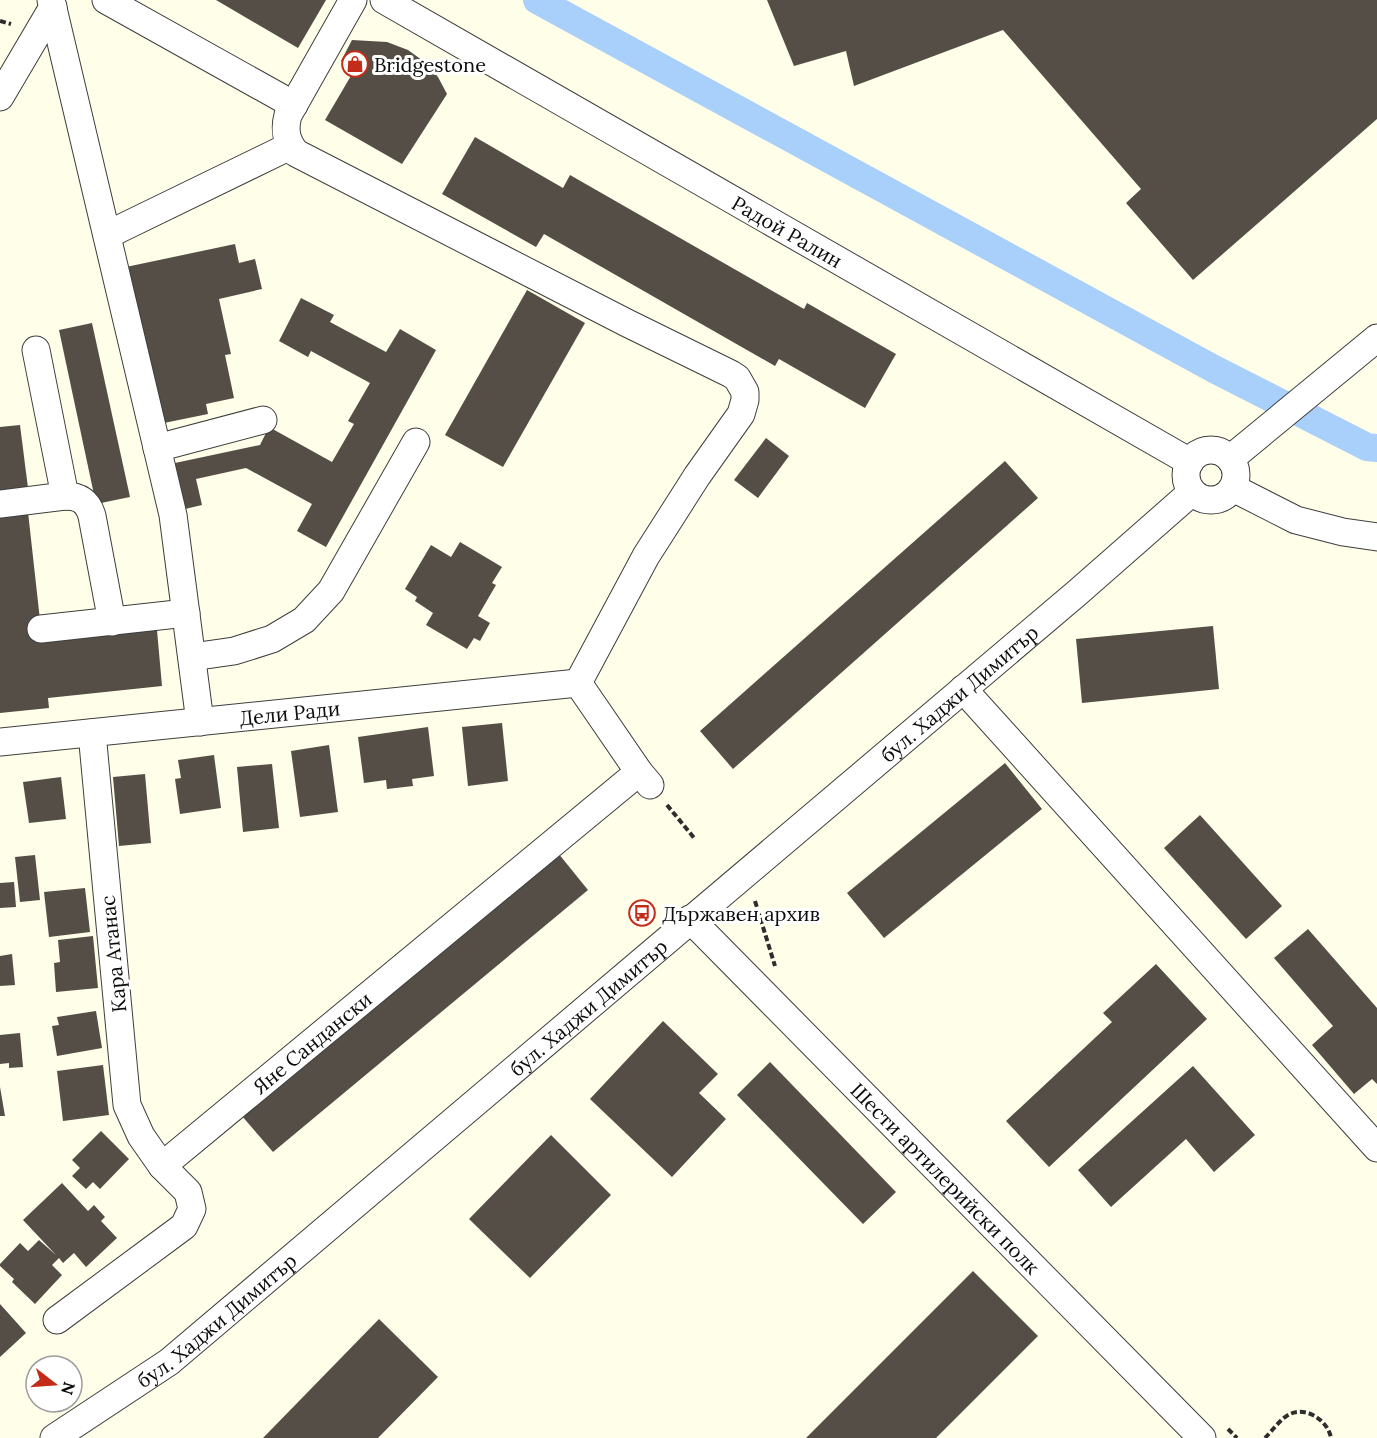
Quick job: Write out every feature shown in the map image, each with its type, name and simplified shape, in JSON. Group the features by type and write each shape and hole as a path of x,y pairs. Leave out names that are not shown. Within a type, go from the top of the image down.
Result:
{"street":[{"path":"106,0 294,105"},
{"path":"353,0 288,115 285,126 286,136 296,153 731,374 742,385 745,400 741,414 697,476 646,556 578,683 645,779"},
{"name":"Радой Ралин","path":"384,0 1190,462"},
{"path":"0,97 52,3"},
{"path":"52,3 173,515 200,722"},
{"path":"107,235 290,146"},
{"path":"1230,459 1377,338"},
{"path":"36,350 65,496"},
{"path":"157,448 263,420"},
{"path":"192,657 234,651 272,639 304,620 331,591 416,442"},
{"path":"1206,450 1219,451 1230,459 1234,464 1237,477 1228,494 1217,500 1203,499 1192,492 1186,478 1190,462 1194,457 1206,450"},
{"path":"1233,488 1296,520 1377,537"},
{"name":"бул. Хаджи Димитър","path":"54,1438 169,1362 1192,492"},
{"path":"0,504 65,496 80,499 90,509 111,621"},
{"path":"41,629 186,613"},
{"name":"Дели Ради","path":"0,742 578,683"},
{"path":"963,689 1377,1148"},
{"name":"Кара Атанас","path":"92,733 128,1105 141,1136 162,1166"},
{"name":"Яне Сандански","path":"162,1166 645,779"},
{"name":"Шести артилерийски полк","path":"690,919 1202,1438"},
{"path":"57,1320 184,1226 192,1209 188,1192 162,1166"}],"path":[{"path":"645,779 695,839"},
{"path":"1265,1438 1289,1414 1300,1412 1313,1414 1322,1421 1331,1438"}],"building":[{"path":"216,0 326,0 298,48"},
{"path":"767,0 1377,0 1377,119 1193,280 1126,203 1141,189 1003,30 854,86 846,51 794,66"},
{"path":"352,40 387,42 408,50 426,63 438,77 447,94 402,164 325,120 355,69 341,61"},
{"path":"475,137 563,188 570,175 804,309 807,303 896,354 865,408 779,359 775,366 544,234 536,247 442,194"},
{"path":"235,244 239,263 255,259 262,289 219,299 231,354 225,355 234,398 206,404 208,414 159,424 126,267"},
{"path":"527,290 585,323 503,467 445,435"},
{"path":"301,298 334,315 330,322 386,352 400,329 436,350 326,547 297,531 312,504 246,468 196,479 202,505 185,509 175,463 260,445 269,427 332,462 354,424 348,421 370,383 311,351 308,357 279,341"},
{"path":"92,323 130,497 96,504 59,330"},
{"path":"20,425 28,488 0,491 0,427"},
{"path":"766,438 789,456 758,498 734,480"},
{"path":"1005,461 1038,498 733,769 700,731"},
{"path":"28,512 42,638 156,619 162,686 48,698 49,708 0,713 0,515"},
{"path":"460,542 502,567 492,583 496,585 478,616 490,623 480,641 474,638 467,649 426,625 433,613 415,601 417,597 405,589 431,545 451,557"},
{"path":"1213,626 1219,689 1082,703 1076,639"},
{"path":"502,723 508,781 468,786 462,727"},
{"path":"428,727 434,776 412,779 413,786 387,789 386,780 364,783 358,737"},
{"path":"329,745 338,812 300,817 291,751"},
{"path":"214,755 221,808 180,814 175,779 181,778 178,760"},
{"path":"1005,763 1042,809 884,938 847,893"},
{"path":"272,764 279,828 243,832 237,767"},
{"path":"145,774 151,843 119,846 113,777"},
{"path":"61,777 66,819 29,823 23,782"},
{"path":"1200,815 1282,906 1246,939 1164,848"},
{"path":"558,853 588,890 273,1152 242,1116"},
{"path":"35,855 40,900 20,902 15,857"},
{"path":"14,882 16,907 0,908 0,883"},
{"path":"85,888 90,932 49,937 44,892"},
{"path":"1308,929 1377,1008 1377,1084 1372,1079 1354,1094 1312,1045 1333,1026 1274,958"},
{"path":"93,936 98,988 56,992 54,963 60,962 58,940"},
{"path":"12,954 15,985 0,986 0,956"},
{"path":"1156,964 1207,1019 1049,1167 1006,1121 1112,1022 1103,1013"},
{"path":"96,1011 102,1048 57,1056 52,1026 59,1025 57,1017"},
{"path":"663,1021 718,1074 699,1093 726,1119 672,1177 590,1099"},
{"path":"20,1033 23,1067 9,1068 9,1063 0,1064 0,1035"},
{"path":"770,1062 896,1192 863,1224 737,1095"},
{"path":"103,1065 109,1115 63,1121 57,1071"},
{"path":"1193,1066 1255,1135 1214,1172 1186,1139 1111,1207 1078,1170"},
{"path":"0,1087 5,1116 0,1116"},
{"path":"101,1131 129,1159 100,1189 93,1182 86,1189 72,1176 80,1168 72,1160"},
{"path":"551,1135 611,1195 530,1278 469,1219"},
{"path":"62,1183 88,1211 94,1205 105,1217 101,1221 117,1238 86,1267 74,1253 63,1263 59,1258 52,1265 62,1275 35,1304 12,1282 14,1279 0,1264 20,1243 28,1251 39,1240 56,1255 23,1220"},
{"path":"973,1271 1038,1336 936,1438 806,1438"},
{"path":"0,1304 26,1333 0,1357"},
{"path":"379,1319 438,1377 378,1438 263,1438"}],"waterway":[{"path":"537,0 1214,369 1367,447 1377,448"}],"place":[{"name":"Bridgestone","path":"355,64"},
{"name":"Държавен архив","path":"642,913"}]}
